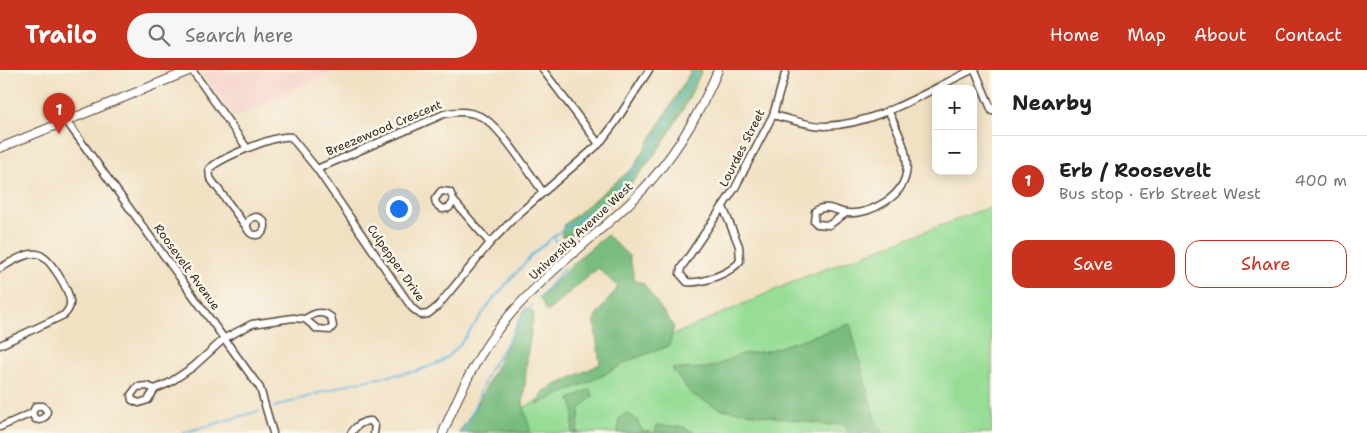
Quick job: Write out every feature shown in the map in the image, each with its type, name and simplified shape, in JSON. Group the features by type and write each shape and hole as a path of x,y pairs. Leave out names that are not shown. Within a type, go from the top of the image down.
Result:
{"main road":[{"path":"0,148 191,70"},
{"name":"University Avenue West","path":"443,433 472,371 503,324 547,275 637,196 685,136 718,70"}],"street":[{"path":"191,70 247,148 213,165 208,174 247,228"},
{"path":"543,70 599,144"},
{"name":"Culpepper Drive","path":"247,148 284,135 291,136 317,169 412,308 421,315 433,312 490,243 543,192 599,144 616,122 649,70"},
{"name":"Lourdes Street","path":"723,207 739,246 740,261 731,269 699,282 687,282 680,274 681,268 723,207 773,115 786,70"},
{"path":"773,115 808,124 825,126 849,122 888,110 973,70 992,111"},
{"path":"846,213 829,225 817,224 814,221 815,211 824,208 846,213 861,212 882,204 897,193 906,179 905,152 888,110"},
{"name":"Breezewood Crescent","path":"317,169 444,114 463,112 482,117 496,130 543,192"},
{"name":"Roosevelt Avenue","path":"67,122 260,388 273,433"},
{"path":"454,201 490,243"},
{"path":"0,268 31,253 44,256 52,264 70,300 69,309 64,315 0,345"},
{"path":"155,390 169,383 193,366 225,338 261,322 293,318 305,319"},
{"path":"0,427 32,413"},
{"path":"351,433 366,420 372,421 375,426 374,433"}],"shaded area":[{"path":"216,70 337,70 235,117 203,75"}],"green space":[{"path":"687,70 702,70 681,114 645,168 619,194 570,235 561,237 565,224 634,167 690,73"},
{"path":"992,206 992,433 472,433 655,343 802,278"},
{"path":"607,235 629,256 635,281 643,283 674,327 669,346 630,360 602,376 536,405 544,391 600,364 594,319 618,287 598,268 547,312 540,298 581,256"},
{"path":"525,308 534,313 528,350 523,405 531,433 492,429 483,433 459,433 477,405"},
{"path":"850,324 875,420 883,433 849,433 844,424 828,425 721,409 691,394 672,369 707,368 741,354 767,351"},
{"path":"590,389 593,396 580,409 577,433 572,433 574,410 570,399"},
{"path":"627,413 636,419 642,431 655,433 618,433 619,419"},
{"path":"657,425 683,427 695,433 655,433"}],"waterway":[{"path":"274,407 352,383 417,371 441,362 458,347 494,298 533,254 554,236 610,197 649,154 697,70"},
{"path":"554,236 561,255"},
{"path":"539,298 565,268"},
{"path":"464,433 489,370 532,305"},
{"path":"183,433 259,411"}],"place":[{"name":"Erb / Roosevelt","path":"59,134"}]}
